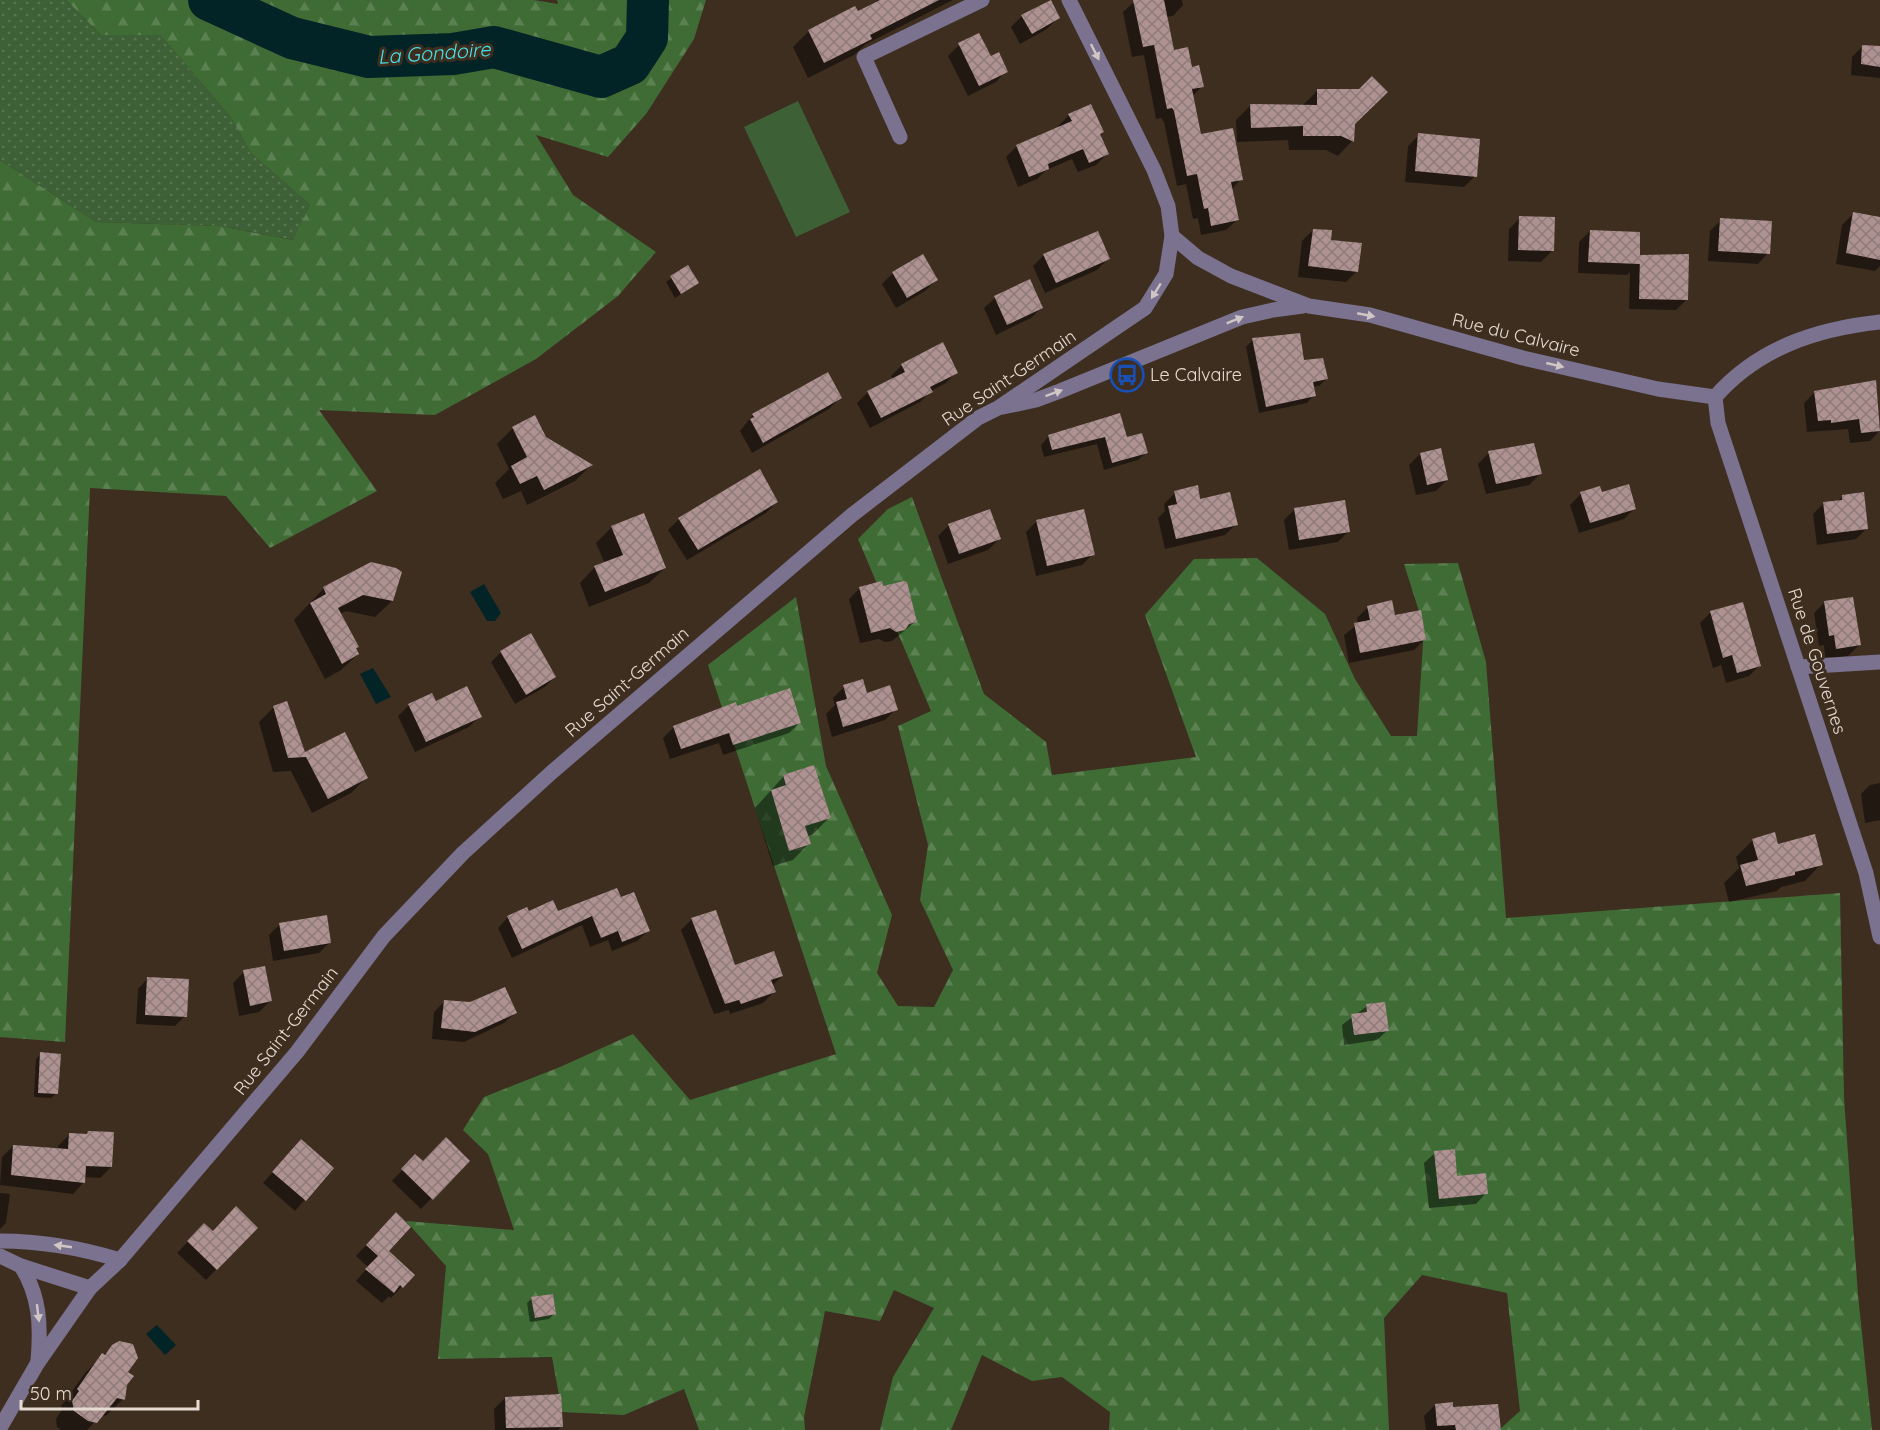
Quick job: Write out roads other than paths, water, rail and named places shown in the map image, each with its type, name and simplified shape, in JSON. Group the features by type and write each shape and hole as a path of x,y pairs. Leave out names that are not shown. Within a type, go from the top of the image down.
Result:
{"street":[{"path":"900,137 864,57 982,0"},
{"name":"Rue Saint-Germain","path":"0,1428 37,1364 90,1288 120,1260 297,1052 384,936 463,853 552,772 852,515 978,418 998,408 1145,308 1166,274 1172,236 1168,206 1154,170 1069,0"},
{"name":"Rue du Calvaire","path":"1172,236 1198,258 1231,276 1309,306 1370,315 1523,358 1658,389 1715,398"},
{"name":"Rue du Calvaire","path":"998,408 1044,397 1242,317 1273,310 1309,306"},
{"path":"1715,398 1733,376 1765,354 1813,333 1880,322"},
{"name":"Rue de Gouvernes","path":"1715,398 1718,423 1866,873 1880,937"},
{"path":"1798,668 1880,662"},
{"path":"0,1241 23,1241 86,1249 120,1260"},
{"path":"0,1256 21,1266 90,1288"},
{"path":"21,1266 30,1280 38,1305 40,1332 37,1364"}],"water":[{"path":"484,584 501,613 495,621 487,621 470,592"},
{"path":"373,668 391,697 376,704 360,674"},
{"path":"157,1325 176,1345 165,1355 146,1334"}],"waterway":[{"name":"La Gondoire","path":"209,0 292,38 369,57 453,54 494,47 601,77 630,64 647,38 648,0"}],"place":[{"name":"Le Calvaire","path":"1127,375"}]}
